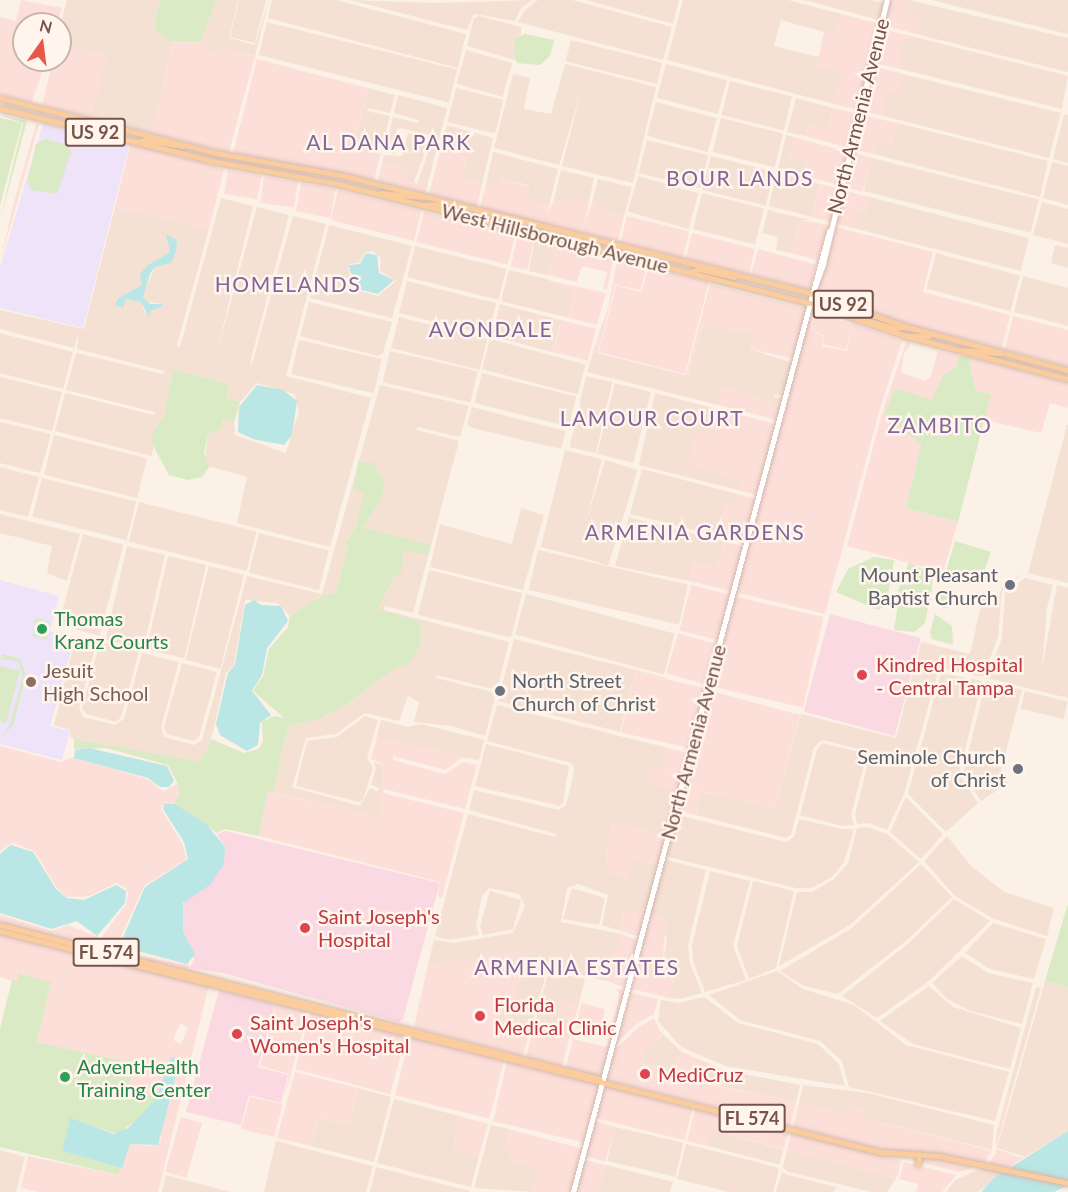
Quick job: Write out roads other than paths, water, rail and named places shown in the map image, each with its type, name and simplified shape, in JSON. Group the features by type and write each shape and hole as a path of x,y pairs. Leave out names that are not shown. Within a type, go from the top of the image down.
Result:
{"main road":[{"name":"North Armenia Avenue","path":"573,1192 813,293 887,0"},
{"name":"West Hillsborough Avenue","path":"0,98 188,146 324,171 813,293 907,327 1068,370"},
{"name":"West Hillsborough Avenue","path":"0,108 134,142 376,194 810,303 906,336 1068,379"},
{"path":"134,142 145,140 188,146"},
{"path":"376,194 426,196"},
{"path":"424,206 432,202 478,210"},
{"path":"690,273 699,269 747,277"},
{"path":"857,319 894,328 907,327"},
{"path":"906,336 957,340"},
{"path":"960,350 1002,352"},
{"path":"1002,361 1035,361"},
{"name":"FL 574","path":"0,925 880,1152 919,1154 963,1161 1068,1183"},
{"name":"FL 574","path":"0,931 212,981"},
{"path":"918,1164 919,1154"}],"water":[{"path":"166,234 177,240 176,251 171,263 155,267 150,274 143,297 150,304 163,304 161,307 150,311 149,317 141,302 126,299 123,308 115,305 118,298 142,285 140,274 149,264 170,252"},
{"path":"366,253 377,255 379,273 394,280 378,294 357,289 356,278 350,272 349,265 360,264"},
{"path":"257,385 283,390 297,401 292,435 284,445 253,439 238,432 239,407"},
{"path":"254,600 261,605 281,606 288,621 267,648 262,675 252,691 271,715 260,723 258,745 247,751 220,735 216,724 228,673 235,665 245,605"},
{"path":"89,748 167,766 174,781 169,787 160,787 148,778 74,758 75,750"},
{"path":"164,803 175,804 206,824 225,847 224,864 210,885 183,903 183,932 195,954 187,964 126,948 121,942 145,887 188,859 184,842 163,809"},
{"path":"11,845 33,852 56,889 67,898 84,900 116,885 126,891 125,903 97,936 77,921 52,929 0,913 0,854"},
{"path":"176,1056 178,1068 158,1145 130,1144 122,1168 62,1151 70,1118 114,1134 128,1128 155,1100 171,1058"},
{"path":"1068,1131 1068,1185 1054,1192 981,1192 994,1178"}],"place":[{"name":"Mount Pleasant Baptist Church","path":"1010,585"},
{"name":"Thomas Kranz Courts","path":"42,629"},
{"name":"Kindred Hospital - Central Tampa","path":"862,675"},
{"name":"Jesuit High School","path":"31,682"},
{"name":"North Street Church of Christ","path":"500,691"},
{"name":"Seminole Church of Christ","path":"1018,769"},
{"name":"Saint Joseph's Hospital","path":"305,928"},
{"name":"Florida Medical Clinic","path":"480,1016"},
{"name":"Saint Joseph's Women's Hospital","path":"237,1034"},
{"name":"MediCruz","path":"645,1074"},
{"name":"AdventHealth Training Center","path":"65,1077"}],"district":[{"name":"AL DANA PARK","path":"389,142"},
{"name":"BOUR LANDS","path":"740,178"},
{"name":"HOMELANDS","path":"288,284"},
{"name":"AVONDALE","path":"491,329"},
{"name":"LAMOUR COURT","path":"652,418"},
{"name":"ZAMBITO","path":"940,425"},
{"name":"ARMENIA GARDENS","path":"695,532"},
{"name":"ARMENIA ESTATES","path":"577,967"}]}
